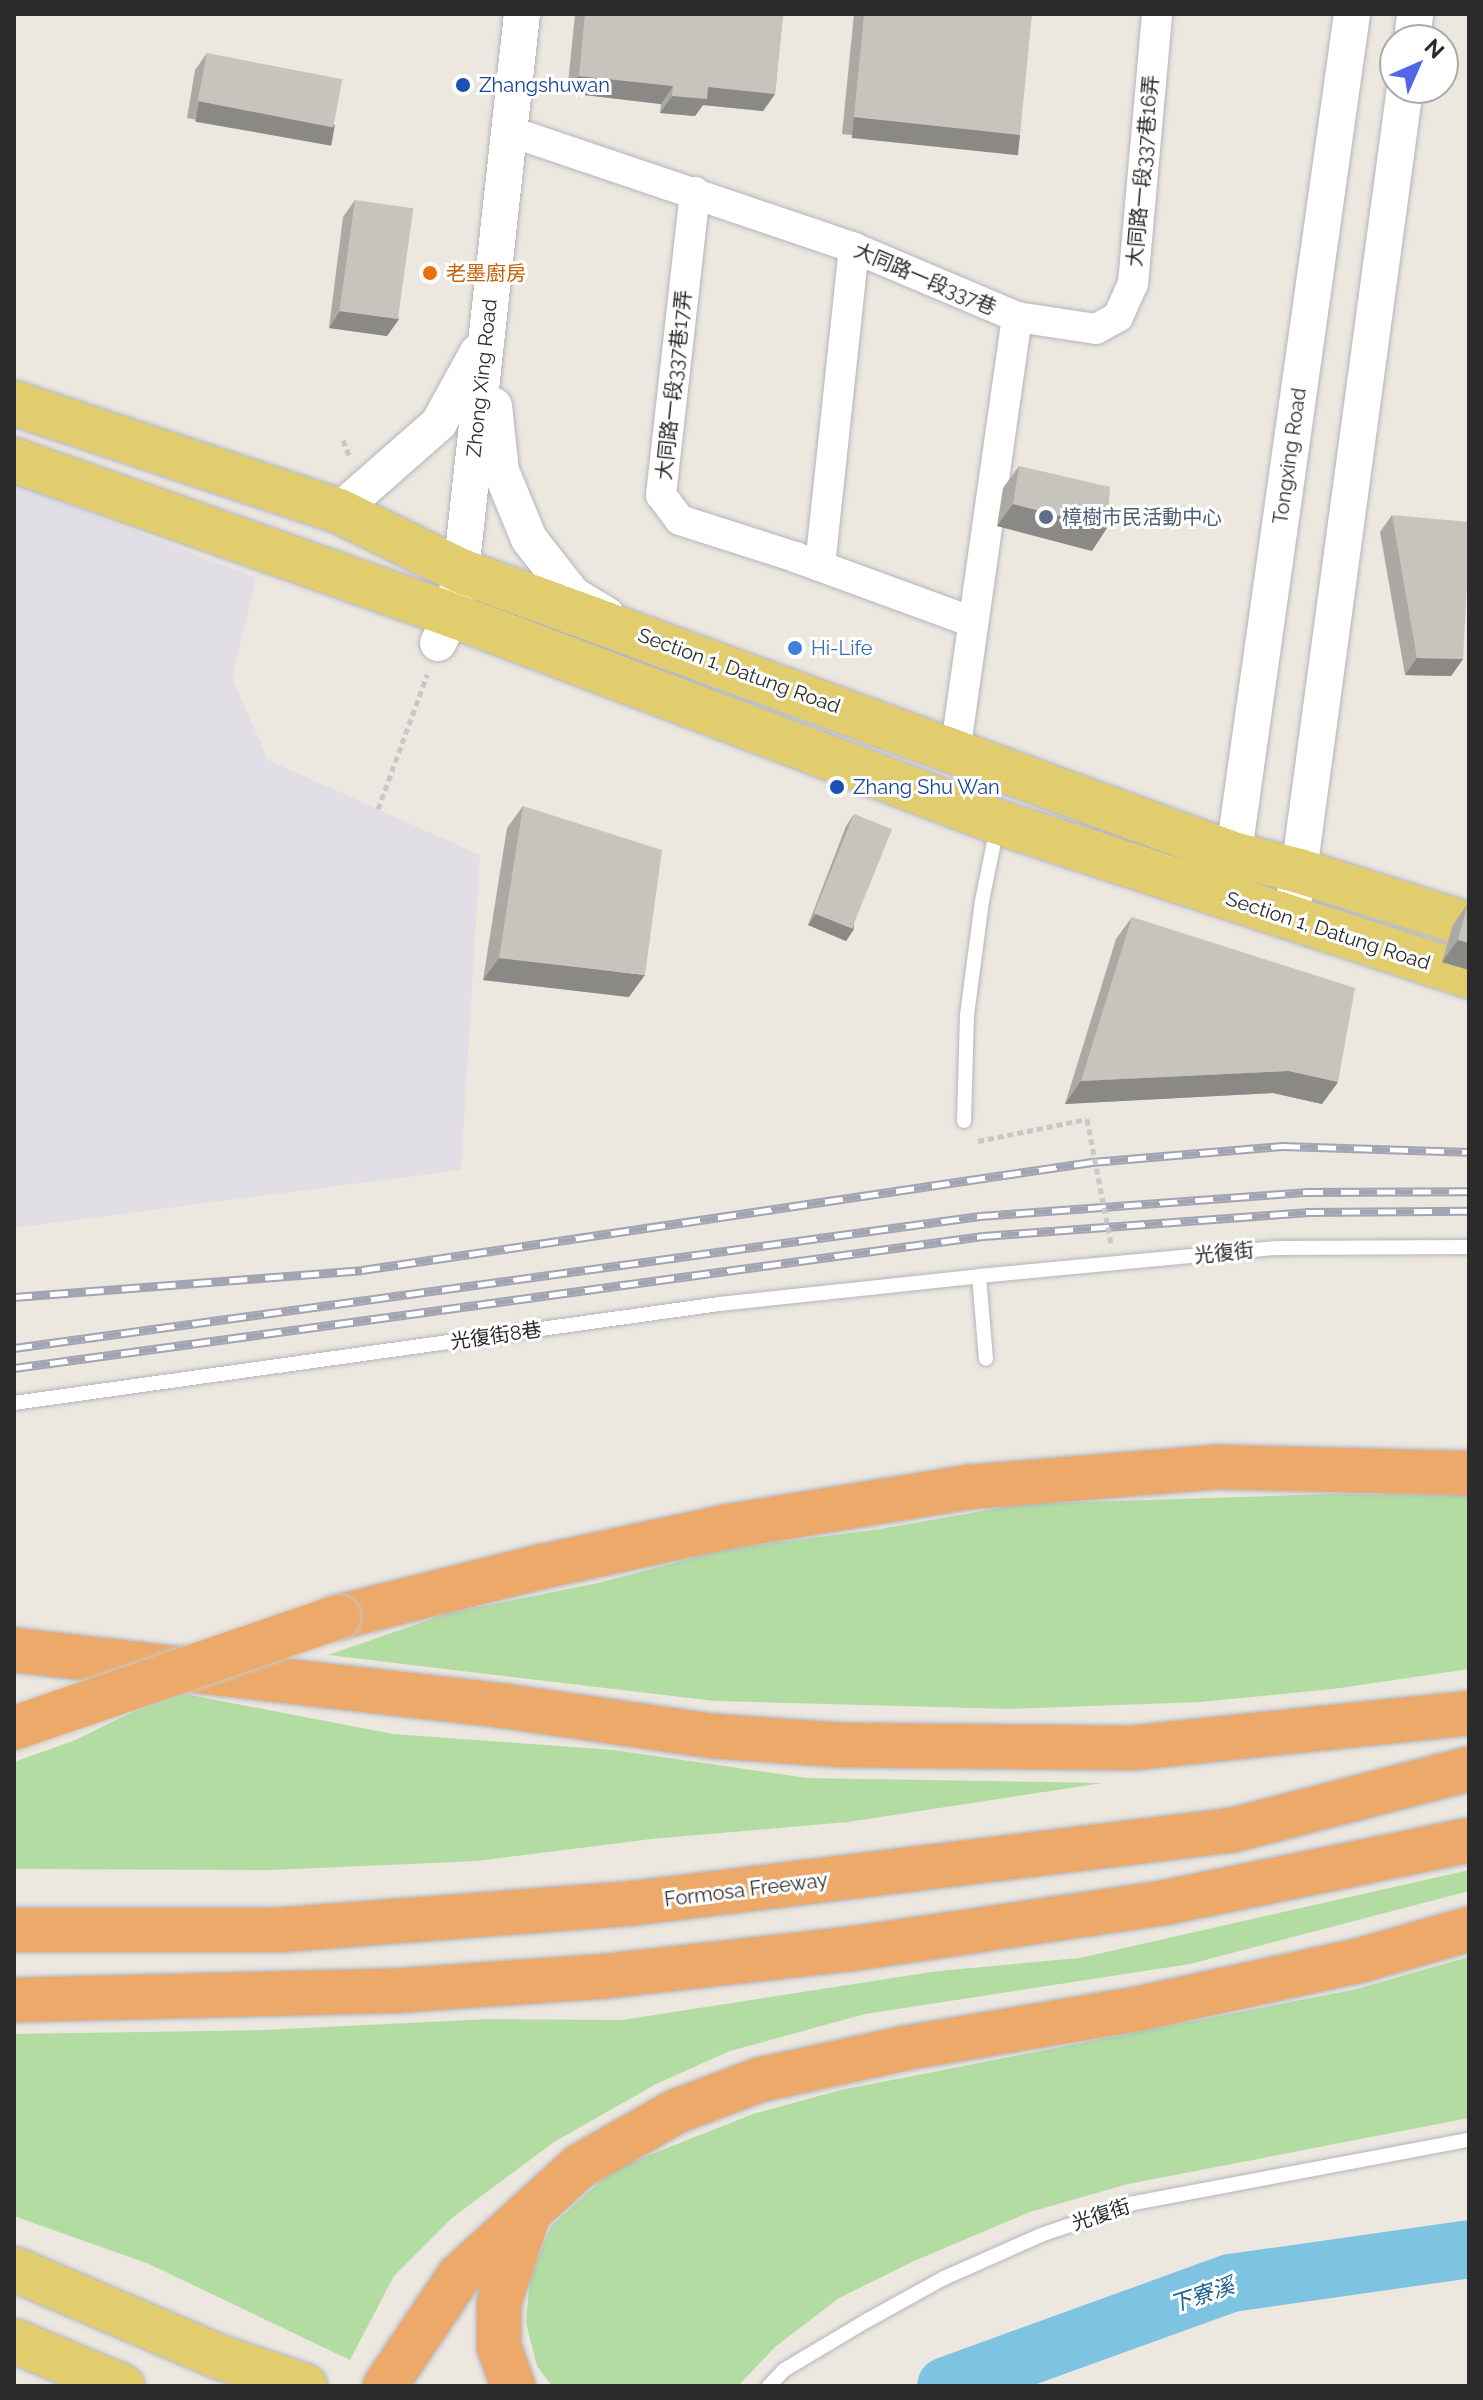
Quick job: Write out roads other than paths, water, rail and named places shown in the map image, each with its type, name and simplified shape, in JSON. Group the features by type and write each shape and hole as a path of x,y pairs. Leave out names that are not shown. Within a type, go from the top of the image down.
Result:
{"highway":[{"path":"14,1728 339,1617 540,1567 725,1527 970,1487 1216,1467 1469,1473"},
{"path":"14,1650 488,1704 712,1736 841,1745 1131,1748 1469,1713"},
{"name":"Formosa Freeway","path":"14,1930 278,1930 635,1903 1233,1830 1469,1769"},
{"path":"14,2000 393,1991 623,1974 850,1949 1168,1902 1469,1840"},
{"path":"385,2386 459,2276 580,2166 677,2111 759,2080 906,2048 1137,2009 1358,1961 1469,1929"},
{"path":"513,2386 499,2347 499,2303 529,2212"}],"main road":[{"name":"Section 1, Datung Road","path":"14,403 339,511 461,571 642,636 962,763 1233,854 1299,871 1469,925"},
{"path":"31,466 64,422"},
{"name":"Section 1, Datung Road","path":"31,466 445,629 991,810 1227,899 1469,976"},
{"path":"14,2269 217,2356 305,2386"},
{"path":"14,2341 122,2386"}],"street":[{"name":"Zhong Xing Road","path":"445,629 461,571 522,14"},
{"name":"大同路一段337巷16弄","path":"1017,317 1096,329 1118,317 1133,284 1157,14"},
{"name":"Tongxing Road","path":"1227,899 1352,14"},
{"path":"1290,918 1299,871 1403,104"},
{"name":"大同路一段337巷","path":"509,131 854,248 1017,317 973,622 962,763"},
{"name":"大同路一段337巷17弄","path":"695,192 661,495 680,520 820,566 973,622"},
{"path":"820,566 854,248"},
{"path":"339,511 439,423 486,337"},
{"path":"486,337 501,471 529,539 573,595 642,636"}],"lane":[{"path":"964,1121 967,1015 991,810"},
{"name":"光復街","path":"979,1276 1277,1248 1469,1247"},
{"path":"979,1276 986,1359"},
{"name":"光復街8巷","path":"14,1403 719,1304 979,1276"},
{"name":"光復街","path":"769,2386 784,2370 880,2313 944,2278 1041,2235 1134,2203 1469,2140"}],"waterway":[{"name":"下寮溪","path":"946,2386 1231,2283 1469,2249"}],"railway":[{"path":"14,1297 362,1270 1092,1162 1282,1146 1469,1152"},
{"path":"14,1348 980,1216 1305,1192 1469,1191"},
{"path":"14,1368 983,1236 1306,1212 1469,1211"}],"place":[{"name":"Zhangshuwan","path":"463,85"},
{"name":"老墨廚房","path":"430,273"},
{"name":"樟樹市民活動中心","path":"1046,517"},
{"name":"Hi-Life","path":"795,648"},
{"name":"Zhang Shu Wan","path":"837,787"}]}
